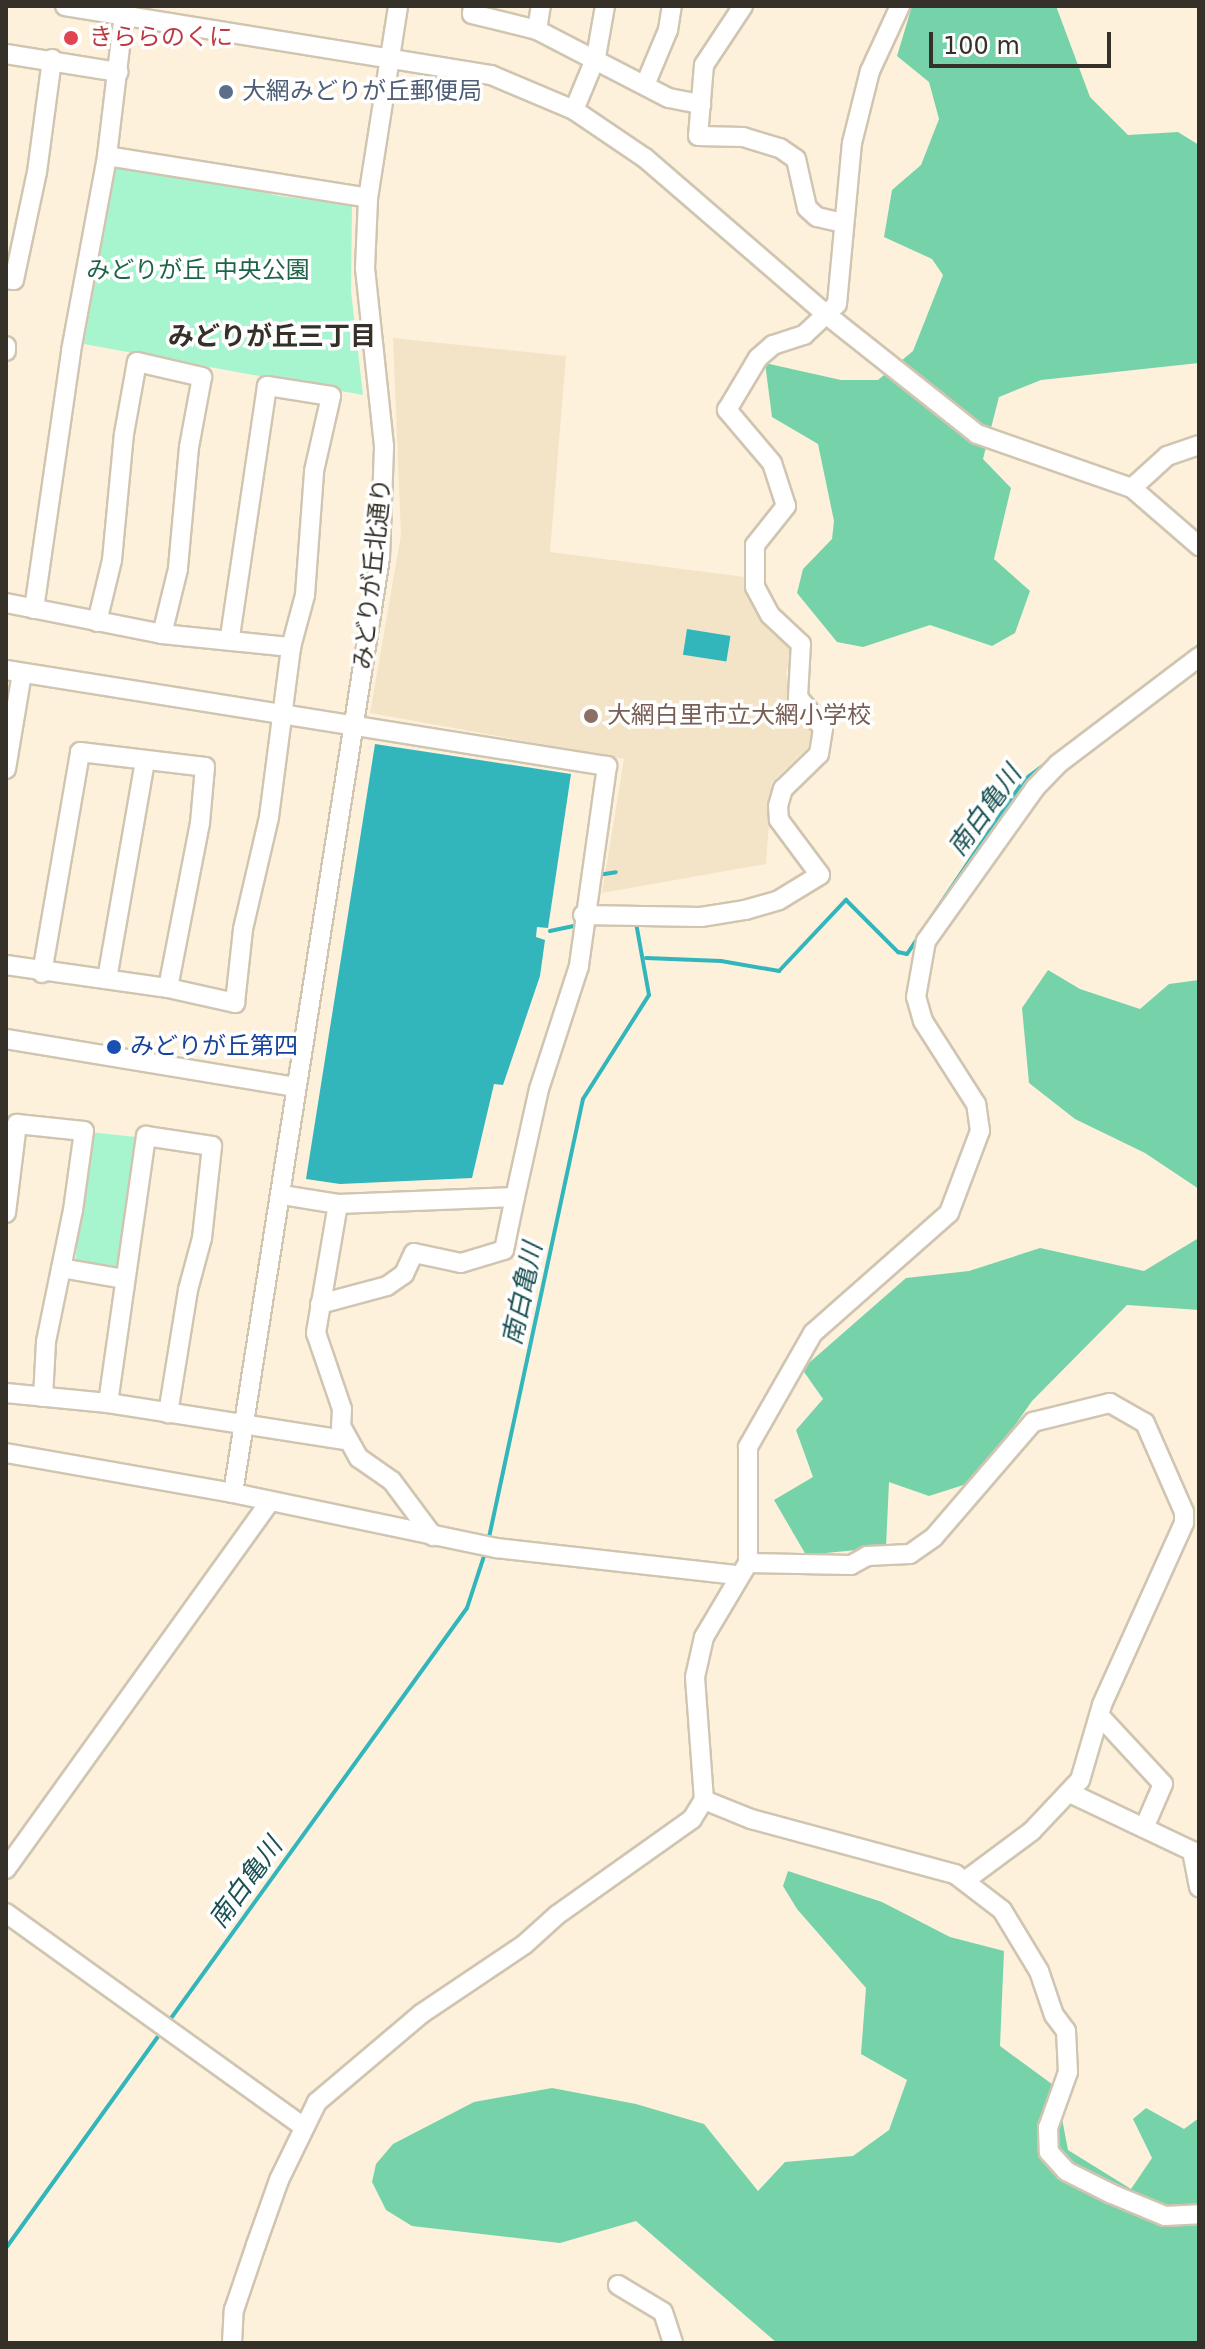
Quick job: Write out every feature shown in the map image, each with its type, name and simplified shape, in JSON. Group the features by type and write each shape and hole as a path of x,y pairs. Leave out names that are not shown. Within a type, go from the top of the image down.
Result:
{"street":[{"path":"65,6 124,11 491,75 574,110 645,158 827,315 977,434 1132,488 1199,546"},
{"name":"みどりが丘北通り","path":"233,1493 282,1195 385,499 365,268 368,198 398,6"},
{"path":"473,6 472,14 537,30 596,57 669,98 701,104"},
{"path":"537,30 541,6"},
{"path":"574,110 596,57 605,6"},
{"path":"645,85 668,30 672,6"},
{"path":"743,6 704,65 698,136 743,137 780,148 796,159 807,208 817,217 843,223"},
{"path":"583,915 701,917 745,910 779,900 820,875 779,820 778,806 783,789 819,754 823,728 798,697 801,644 770,615 755,587 755,545 786,506 772,463 727,410 758,358 773,345 804,335 837,304 852,143 870,71 900,6"},
{"path":"34,609 71,351 107,156 124,11"},
{"path":"6,54 119,72"},
{"path":"6,279 14,280 37,172 52,59"},
{"path":"107,156 368,198"},
{"path":"97,622 112,560 124,434 137,362 202,377 189,447 178,569 162,634"},
{"path":"6,965 42,973 168,988 235,1003 243,929 269,817 291,647 305,595 314,471 331,396 267,386 230,638"},
{"path":"1132,488 1167,456 1199,445"},
{"path":"6,603 162,634 230,638 291,647"},
{"path":"232,2343 234,2310 302,2126 342,2076 692,1819 704,1800 695,1677 704,1637 742,1569 748,1447 813,1333 949,1213 980,1131 976,1104 923,1021 916,997 926,941 1050,772 1199,657"},
{"path":"6,769 14,672 281,710 353,726 607,766 583,915 579,966 539,1089 504,1250 461,1263 414,1253 404,1274 387,1286 320,1304"},
{"path":"42,973 80,752 205,767 200,823 168,988"},
{"path":"107,979 145,761"},
{"path":"6,1039 296,1087"},
{"path":"6,1213 17,1124 84,1131 46,1342 43,1397"},
{"path":"108,1403 125,1279 135,1238 146,1136 212,1146 207,1208 168,1413"},
{"path":"282,1195 338,1204 515,1197"},
{"path":"338,1204 316,1333 342,1409 345,1440 359,1458 392,1481 433,1536"},
{"path":"61,1268 125,1279"},
{"path":"6,1393 108,1403 246,1427 345,1440"},
{"path":"6,1453 233,1493 433,1536 742,1569 851,1565 867,1556 910,1554 934,1537 1033,1422 1110,1403 1129,1409 1145,1423 1184,1512 1184,1523 1099,1715 1086,1768 1070,1793 1032,1831 966,1880"},
{"path":"6,1869 270,1501"},
{"path":"1099,1715 1163,1784 1144,1828"},
{"path":"1070,1793 1192,1851 1199,1887"},
{"path":"704,1800 751,1819 924,1863 966,1880 1002,1910 1023,1940 1066,2031 1068,2072 1048,2128 1049,2152 1066,2171 1165,2216 1199,2214"},
{"path":"6,1913 302,2126"},
{"path":"618,2285 663,2312 673,2343"}],"shaded area":[{"name":"大網白里市立大網小学校","path":"393,338 566,356 550,552 745,577 758,605 786,636 791,656 786,674 814,724 812,744 772,782 766,864 602,893 624,759 370,713 401,535"}],"green space":[{"path":"912,6 1056,6 1090,97 1128,135 1178,132 1199,145 1199,363 1041,380 999,397 983,459 1011,488 994,559 1030,591 1015,633 992,646 930,625 863,647 837,642 797,593 803,569 832,539 834,521 818,444 772,417 765,363 841,380 878,380 913,351 943,275 932,259 884,237 892,190 921,165 939,119 929,82 897,56"},
{"name":"みどりが丘 中央公園","path":"116,168 191,175 279,196 352,205 351,291 363,395 84,344"},
{"path":"1048,970 1080,989 1140,1009 1169,984 1199,980 1199,1189 1145,1153 1075,1119 1029,1083 1022,1008"},
{"path":"89,1132 139,1137 125,1269 75,1264"},
{"path":"1199,1232 1199,1310 1127,1305 1032,1401 976,1481 929,1496 889,1482 886,1547 806,1555 774,1500 813,1477 796,1430 823,1399 802,1369 906,1278 969,1271 1040,1248 1144,1271 1197,1239"},
{"path":"788,1871 882,1902 950,1937 1004,1951 1000,2046 1056,2087 1068,2150 1131,2189 1152,2158 1133,2119 1146,2108 1184,2129 1199,2118 1199,2343 777,2343 636,2221 560,2243 412,2226 386,2210 372,2182 376,2164 393,2144 474,2102 552,2088 636,2104 704,2124 758,2191 785,2162 853,2156 889,2130 907,2080 861,2054 866,1988 797,1909 783,1886"}],"water":[{"path":"687,629 730,636 726,662 683,655"},
{"path":"375,744 571,774 548,928 537,927 536,937 545,940 540,976 503,1085 494,1084 472,1178 340,1184 306,1179"}],"waterway":[{"name":"南白亀川","path":"1110,713 1199,646"},
{"name":"南白亀川","path":"926,925 1024,780 1053,758"},
{"path":"598,875 616,872"},
{"name":"南白亀川","path":"646,958 721,961 779,971 846,900 898,952 907,954 919,936"},
{"name":"南白亀川","path":"488,1542 583,1099 649,995 636,923"},
{"path":"550,931 578,925"},
{"name":"南白亀川","path":"169,2021 467,1608 486,1550"},
{"name":"南白亀川","path":"6,2248 161,2032"}],"place":[{"name":"きららのくに","path":"71,38"},
{"name":"大網みどりが丘郵便局","path":"226,92"},
{"name":"大網白里市立大網小学校","path":"591,716"},
{"name":"みどりが丘第四","path":"114,1047"}],"district":[{"name":"みどりが丘三丁目","path":"272,337"}]}
